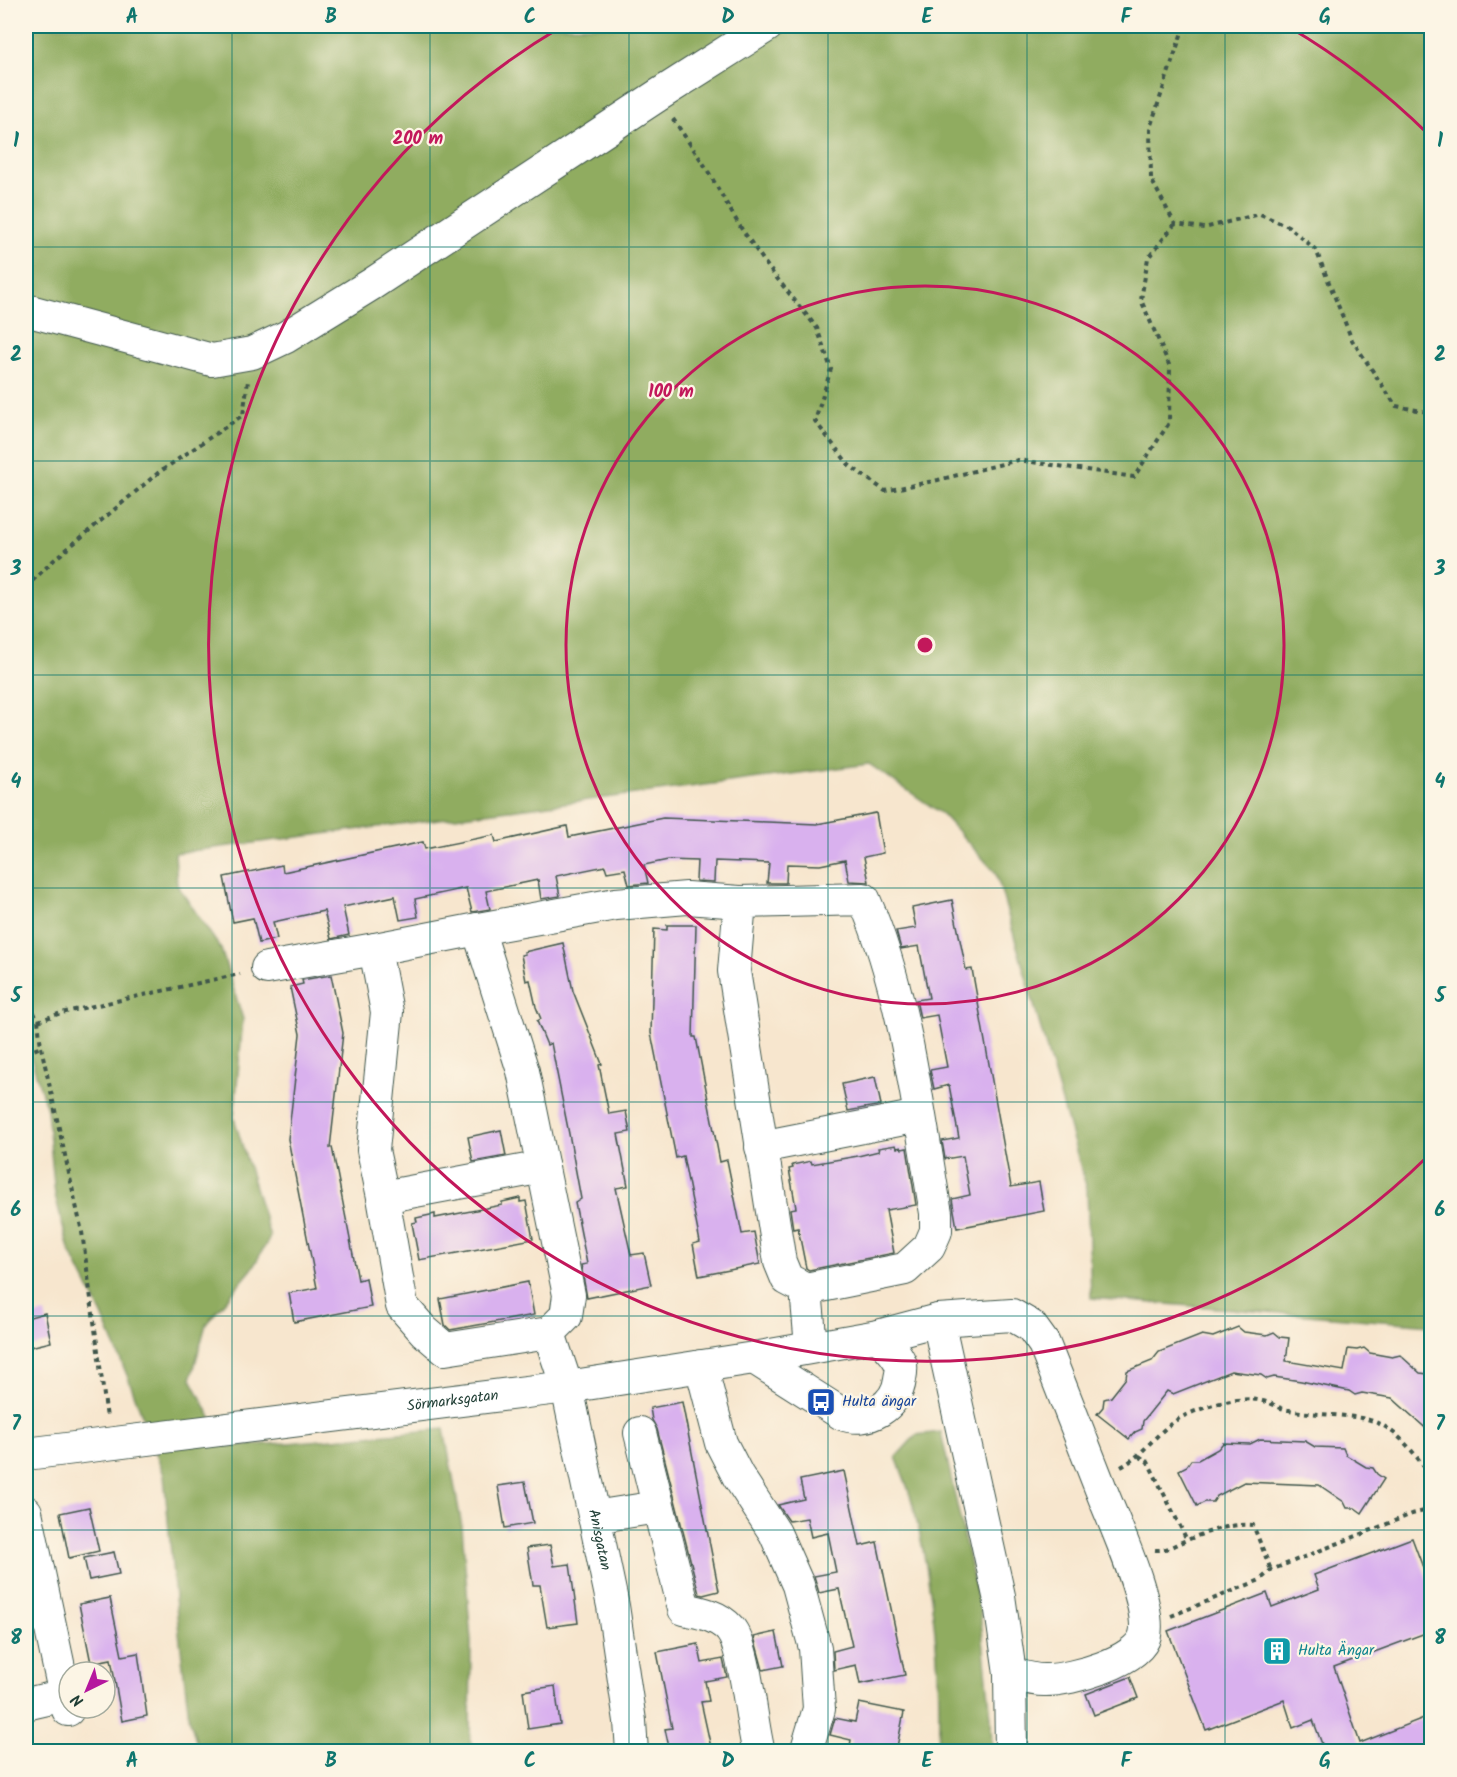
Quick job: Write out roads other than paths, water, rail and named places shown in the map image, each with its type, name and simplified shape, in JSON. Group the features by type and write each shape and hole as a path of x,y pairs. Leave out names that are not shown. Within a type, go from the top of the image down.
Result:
{"street":[{"path":"26,310 212,360 252,353 286,337 372,284 767,26"},
{"path":"267,968 544,915 615,904 687,897 740,902 864,899 879,934 900,1010 936,1214 936,1231 929,1246 905,1269 806,1289 787,1279 780,1262 734,970 740,902"},
{"path":"375,949 387,1012 373,1150 402,1306 424,1331 445,1349 549,1333 566,1316 569,1295 523,1071 478,929"},
{"path":"761,1147 919,1116"},
{"path":"383,1197 543,1167"},
{"path":"806,1289 811,1347"},
{"name":"Sörmarksgatan","path":"26,1454 567,1387 878,1336 938,1320 1012,1315 1031,1326 1044,1344 1133,1571 1148,1623 1145,1639 1129,1654 1108,1666 1072,1677 1044,1680 1010,1673"},
{"path":"938,1320 999,1596 1010,1673 1011,1752"},
{"name":"Anisgatan","path":"549,1333 567,1387 613,1606 630,1721 632,1752"},
{"path":"754,1358 842,1414 851,1418 864,1418 887,1406 900,1383 902,1367 896,1354 878,1336"},
{"path":"701,1366 721,1443 738,1476 775,1533 798,1585 815,1648 819,1709 806,1752"},
{"path":"640,1433 684,1609 697,1611 721,1621 732,1631 741,1650 759,1752"},
{"path":"594,1517 658,1507"},
{"path":"26,1512 67,1703 26,1704"}],"place":[{"name":"Hulta ängar","path":"821,1402"},
{"name":"Hulta Ängar","path":"1277,1651"}]}
